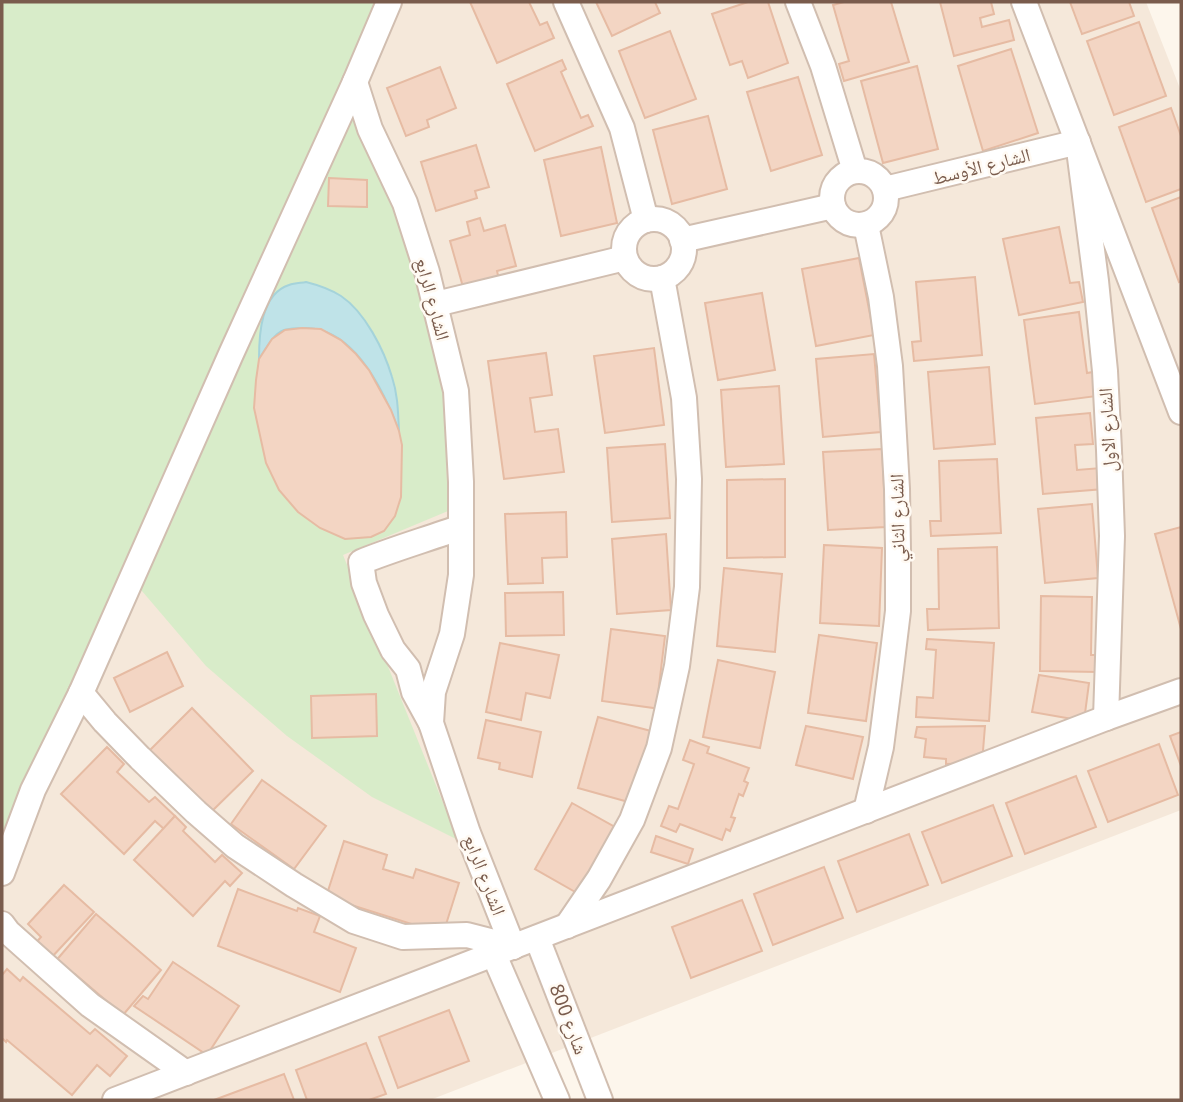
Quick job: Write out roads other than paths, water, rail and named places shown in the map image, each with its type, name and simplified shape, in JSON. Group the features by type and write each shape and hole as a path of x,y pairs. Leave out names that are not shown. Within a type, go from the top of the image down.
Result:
{"street":[{"path":"2,873 33,790 81,693 389,2"},
{"path":"566,2 622,128 646,220"},
{"path":"798,2 823,66 855,171"},
{"name":"الشارع الاول","path":"1024,2 1181,412"},
{"name":"الشارع الرابع","path":"355,82 370,129 405,203 436,304 456,391 461,482 461,575 452,634 433,692 431,723"},
{"name":"الشارع الاول","path":"1078,142 1096,281 1108,424 1112,536 1106,718"},
{"name":"الشارع الأوسط","path":"885,189 1078,142"},
{"path":"855,171 875,176 885,189 884,211 876,220 866,225 848,224 837,215 833,206 836,184 846,174 855,171"},
{"path":"682,240 833,206"},
{"path":"646,220 666,222 678,230 682,240 684,251 680,263 673,273 662,278 646,278 637,274 625,258 624,246 628,234 636,225 646,220"},
{"name":"الشارع الثاني","path":"866,225 890,366 897,489 898,611 881,747 866,811"},
{"path":"436,304 625,258"},
{"path":"567,926 599,879 632,820 659,748 677,666 687,587 689,479 684,398 662,278"},
{"name":"الشارع الرابع","path":"461,527 361,562 364,583 376,615 393,650 408,669 414,692 431,723 504,951"},
{"path":"115,1100 1181,691"},
{"path":"81,693 105,722 196,812 235,846 294,885 354,921 403,936 467,935 504,951 557,1100"},
{"path":"2,924 90,1005 186,1073"},
{"name":"شارع 800","path":"537,938 600,1100"},
{"path":"546,1074 584,1058"}],"water":[{"path":"306,282 341,296 366,322 384,355 394,384 399,431 376,381 353,350 339,339 323,331 286,329 273,339 259,359 261,327 272,297 289,285"}]}
